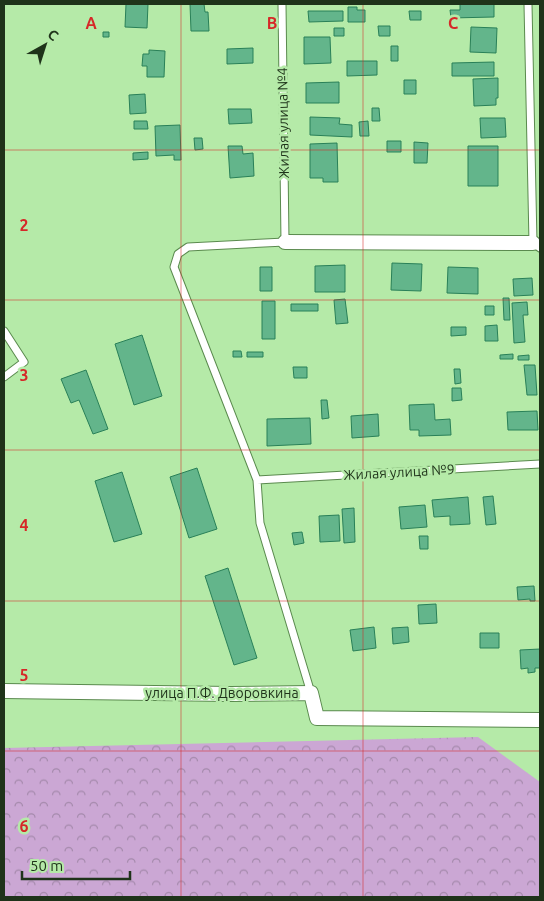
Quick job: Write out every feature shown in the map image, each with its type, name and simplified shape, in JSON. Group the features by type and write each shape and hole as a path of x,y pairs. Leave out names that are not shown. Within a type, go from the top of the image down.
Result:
{"street":[{"path":"285,242 537,245"},
{"name":"улица П.Ф. Дворовкина","path":"4,691 230,694 311,693 317,718 540,720"}],"lane":[{"name":"Жилая улица №4","path":"282,4 285,242"},
{"path":"528,4 537,245"},
{"path":"285,242 188,247 178,254 174,267 257,480 260,523 311,693"},
{"path":"4,331 24,362 4,377"},
{"name":"Жилая улица №9","path":"257,480 540,464"}],"green space":[{"path":"478,737 540,782 540,897 4,897 4,748"}],"building":[{"path":"126,4 148,4 147,28 125,27"},
{"path":"190,4 204,4 205,12 208,12 209,31 191,31"},
{"path":"460,4 494,4 494,17 451,18 450,10 460,10"},
{"path":"348,7 357,7 357,10 365,10 365,22 348,22"},
{"path":"308,11 343,11 343,21 309,22"},
{"path":"409,11 421,11 421,20 410,20"},
{"path":"378,26 390,26 390,36 379,36"},
{"path":"471,27 497,28 496,53 470,52"},
{"path":"334,28 344,28 344,36 334,36"},
{"path":"103,32 109,32 109,37 103,37"},
{"path":"304,37 330,37 331,63 304,64"},
{"path":"391,46 398,46 398,61 391,61"},
{"path":"253,48 253,63 227,64 227,49"},
{"path":"149,50 165,51 164,77 147,77 147,66 142,66 143,54 149,54"},
{"path":"347,61 377,61 377,75 347,76"},
{"path":"494,62 494,76 452,76 452,63"},
{"path":"498,78 496,105 474,106 473,79"},
{"path":"404,80 416,80 416,94 404,94"},
{"path":"339,82 339,103 306,103 306,83"},
{"path":"145,94 146,113 130,114 129,95"},
{"path":"372,108 379,108 380,121 372,121"},
{"path":"228,109 251,109 252,123 229,124"},
{"path":"310,117 340,118 339,124 352,125 352,137 310,135"},
{"path":"480,118 505,118 506,137 481,138"},
{"path":"134,121 147,121 148,129 134,129"},
{"path":"368,121 369,136 360,136 359,122"},
{"path":"180,125 181,160 174,160 174,155 156,156 155,126"},
{"path":"194,138 202,138 203,149 195,150"},
{"path":"387,141 401,141 401,152 387,152"},
{"path":"414,142 428,143 427,163 414,163"},
{"path":"337,143 338,182 323,182 323,178 310,178 310,144"},
{"path":"228,146 242,146 243,154 253,153 254,176 230,178"},
{"path":"468,146 498,146 498,186 468,186"},
{"path":"148,152 148,159 133,160 133,153"},
{"path":"392,263 422,264 421,291 391,290"},
{"path":"345,265 345,292 315,292 315,266"},
{"path":"260,267 272,267 272,291 260,291"},
{"path":"448,267 478,268 478,294 447,293"},
{"path":"532,278 533,295 514,296 513,279"},
{"path":"503,298 509,298 510,320 504,320"},
{"path":"345,299 348,323 336,324 334,300"},
{"path":"262,301 275,301 275,339 262,339"},
{"path":"527,302 528,315 523,315 525,342 514,343 512,303"},
{"path":"291,304 318,304 318,311 291,311"},
{"path":"485,306 494,306 494,315 485,315"},
{"path":"497,325 498,341 485,341 485,326"},
{"path":"451,327 466,327 466,335 451,336"},
{"path":"142,335 162,396 134,405 115,344"},
{"path":"233,351 241,351 242,357 233,357"},
{"path":"247,352 263,352 263,357 247,357"},
{"path":"513,354 513,359 500,359 500,355"},
{"path":"529,355 529,360 518,360 518,356"},
{"path":"524,365 535,365 537,395 527,395"},
{"path":"293,367 307,367 307,378 294,378"},
{"path":"454,369 460,369 461,383 455,384"},
{"path":"86,370 108,429 93,434 79,400 71,403 61,379"},
{"path":"452,388 461,388 462,400 452,401"},
{"path":"321,400 327,400 329,418 322,419"},
{"path":"434,404 435,420 450,419 451,435 419,436 419,430 410,430 409,405"},
{"path":"537,411 538,430 508,430 507,412"},
{"path":"378,414 379,436 352,438 351,416"},
{"path":"310,418 311,444 267,446 267,419"},
{"path":"197,468 217,529 189,538 170,477"},
{"path":"122,472 142,534 114,542 95,481"},
{"path":"493,496 496,524 486,525 483,497"},
{"path":"468,497 470,524 450,525 450,516 434,517 432,500"},
{"path":"425,505 427,527 401,529 399,507"},
{"path":"354,508 355,542 344,543 342,509"},
{"path":"339,515 340,541 320,542 319,516"},
{"path":"302,532 304,543 294,545 292,533"},
{"path":"419,536 428,536 428,549 420,549"},
{"path":"228,568 257,658 234,665 205,576"},
{"path":"534,586 535,601 530,601 530,599 518,600 517,587"},
{"path":"436,604 437,623 419,624 418,605"},
{"path":"374,627 376,648 353,651 350,630"},
{"path":"408,627 409,642 393,644 392,628"},
{"path":"480,633 499,633 499,648 480,648"},
{"path":"540,649 540,668 535,668 535,672 528,673 528,668 521,669 520,650"}]}
